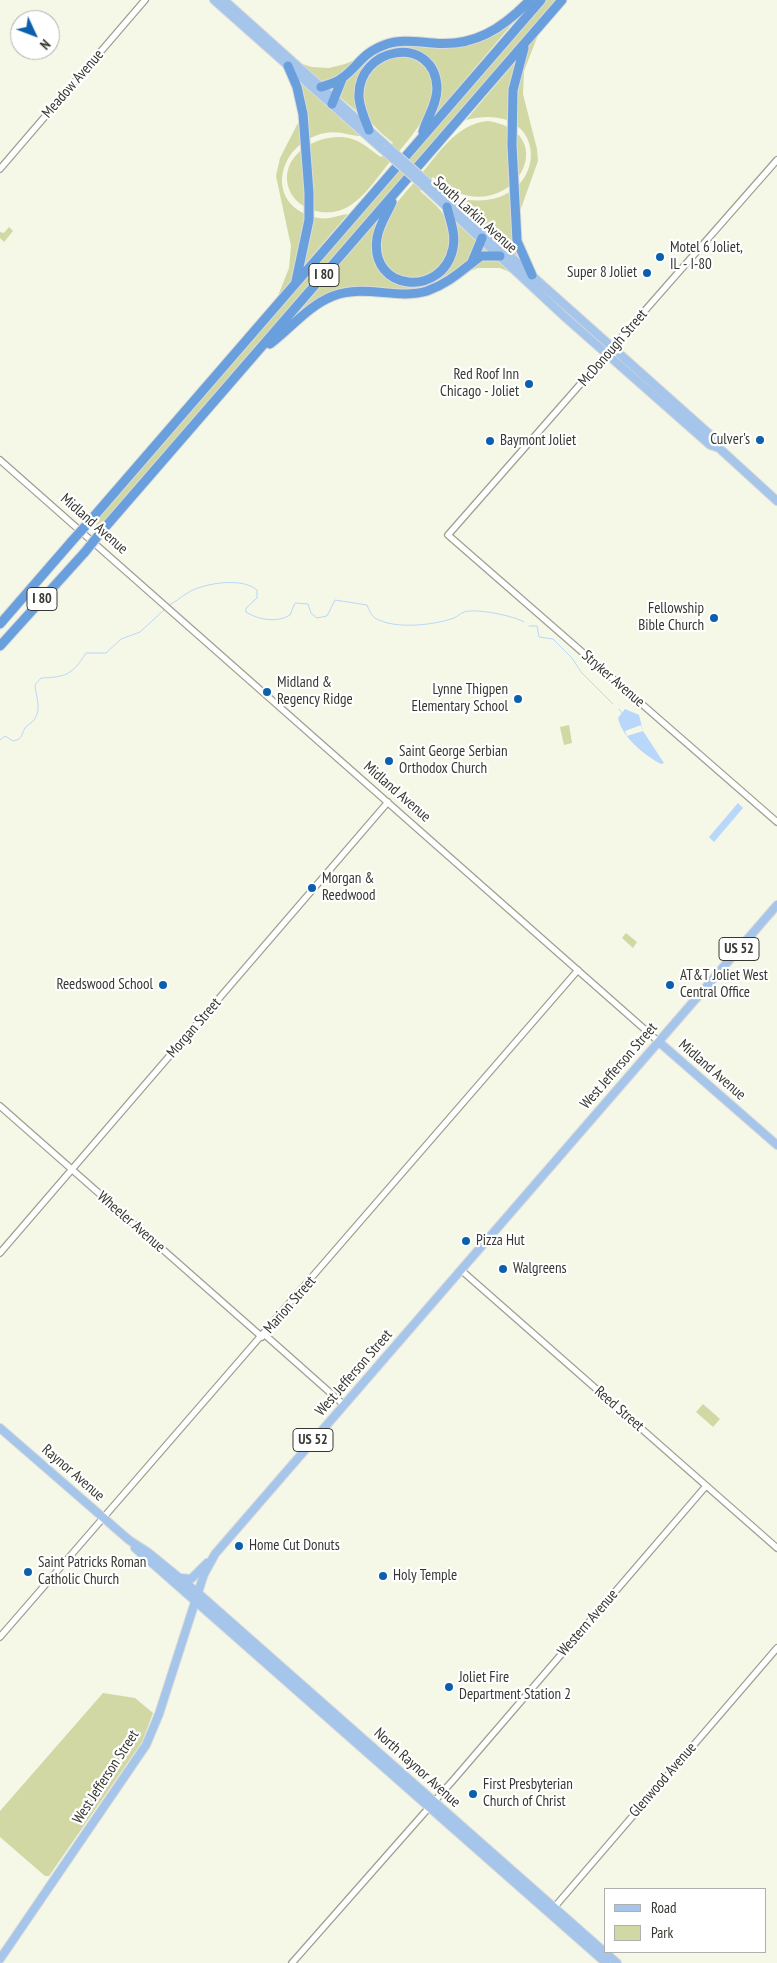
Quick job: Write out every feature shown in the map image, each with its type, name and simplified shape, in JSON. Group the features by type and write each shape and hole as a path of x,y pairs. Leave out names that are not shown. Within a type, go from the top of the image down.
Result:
{"highway":[{"path":"333,101 342,79 360,59 388,43 403,41 452,44 488,34 505,24 530,0"},
{"name":"I 80","path":"0,624 541,0"},
{"name":"I 80","path":"0,646 85,552 562,0"},
{"path":"530,36 522,51 516,70 512,101 511,133 516,241 532,275"},
{"path":"369,130 359,96 365,72 382,57 396,52 409,52 428,64 434,74 436,85 434,104 421,138"},
{"path":"288,66 297,87 303,114 309,193 309,220 296,283"},
{"path":"321,87 342,79"},
{"path":"396,192 382,221 376,246 383,267 400,281 411,283 424,281 436,275 447,263 454,240 447,207"},
{"path":"472,262 482,238"},
{"path":"252,358 306,312 332,296 369,290 404,294 421,292 451,281 484,254 500,256"}],"main road":[{"name":"South Larkin Avenue","path":"214,0 288,66 369,130 386,148"},
{"name":"South Larkin Avenue","path":"224,0 321,87 333,101 532,275 715,439 719,448"},
{"name":"South Larkin Avenue","path":"426,184 447,207 607,354 710,444 719,448 777,501"},
{"name":"West Jefferson Street","path":"0,1959 146,1745 159,1714 208,1565 215,1554 777,905"},
{"name":"Midland Avenue","path":"659,1042 777,1145"},
{"name":"Raynor Avenue","path":"0,1428 129,1540 180,1578 197,1597"},
{"name":"Raynor Avenue","path":"129,1540 138,1551 197,1597"},
{"name":"US 52","path":"180,1578 191,1579 215,1554"},
{"name":"North Raynor Avenue","path":"197,1597 552,1910 604,1952"},
{"name":"North Raynor Avenue","path":"552,1910 606,1963"},
{"name":"North Raynor Avenue","path":"605,1953 617,1963"}],"street":[{"name":"Meadow Avenue","path":"0,168 145,0"},
{"name":"McDonough Street","path":"448,535 777,160"},
{"name":"Midland Avenue","path":"0,460 659,1042"},
{"name":"Stryker Avenue","path":"448,535 777,822"},
{"name":"Morgan Street","path":"0,1253 388,802"},
{"name":"Marion Street","path":"0,1637 263,1336 578,970"},
{"name":"Wheeler Avenue","path":"0,1106 344,1405"},
{"name":"Reed Street","path":"461,1270 777,1548"},
{"name":"Western Avenue","path":"292,1963 432,1804 706,1486"},
{"name":"Glenwood Avenue","path":"552,1910 777,1648"}],"green space":[{"path":"545,0 558,0 100,529 93,523"},
{"path":"517,18 431,120 437,76 409,50 366,67 360,114 299,63 312,67 329,68 345,64 389,45 452,46"},
{"path":"538,35 524,71 523,94 537,149 538,161 519,214 518,257 449,196 483,200 507,193 524,179 531,160 529,141 517,126 496,118 466,120"},
{"path":"408,56 424,67 432,80 433,94 420,124 362,196 348,207 333,212 325,212 309,209 302,205 291,194 287,174 290,164 296,155 305,147 327,138 349,138 362,143 381,157 393,143 370,121 365,109 363,91 369,75 381,62 391,57"},
{"path":"298,80 362,136 335,132 325,133 308,139 296,149 287,161 283,175 283,189 289,201 300,212 318,218 330,218 348,214 278,296 289,268 291,246 276,176 280,158 300,119"},
{"path":"488,121 512,129 524,144 526,161 518,177 504,190 483,197 459,193 433,177 420,191 438,207 446,219 450,236 447,252 439,266 428,274 416,278 404,277 393,272 384,262 380,250 381,234 387,218 402,196 457,134 477,123"},
{"path":"382,215 376,257 406,285 447,267 453,220 512,273 500,268 478,268 417,291 352,289 285,328"},
{"path":"9,227 13,231 4,242 0,238 0,232 4,233"},
{"path":"569,725 572,743 564,745 560,727"},
{"path":"626,933 637,942 633,948 622,938"},
{"path":"703,1404 720,1419 713,1427 696,1412"},
{"path":"103,1693 135,1698 153,1713 142,1742 49,1876 45,1876 0,1837 0,1811"}],"water":[{"path":"625,709 639,715 643,731 664,763 661,764 648,756 629,739 618,718"},
{"path":"738,803 743,808 714,842 709,837"}],"pier":[{"path":"641,725 643,731 627,736 625,731"}],"waterway":[{"path":"169,605 189,592 204,586 233,583 250,586 257,590 257,598 246,608 246,612 268,620 290,615 295,603 308,604 311,613 317,618 327,616 335,600 367,605 375,618 393,624 436,623 470,611 495,613 524,622"},
{"path":"0,740 5,736 13,741 19,739 25,728 34,720 38,712 35,685 41,678 57,677 68,673 77,666 86,653 106,653 121,639 140,632 164,610"},
{"path":"529,626 537,626 539,637 553,639 572,658 581,672 613,704"},
{"path":"619,709 622,713"}],"place":[{"name":"Motel 6 Joliet, IL - I-80","path":"660,257"},
{"name":"Super 8 Joliet","path":"647,273"},
{"name":"Red Roof Inn Chicago - Joliet","path":"529,384"},
{"name":"Culver's","path":"760,440"},
{"name":"Baymont Joliet","path":"490,441"},
{"name":"Fellowship Bible Church","path":"714,618"},
{"name":"Midland & Regency Ridge","path":"267,692"},
{"name":"Lynne Thigpen Elementary School","path":"518,699"},
{"name":"Saint George Serbian Orthodox Church","path":"389,761"},
{"name":"Morgan & Reedwood","path":"312,888"},
{"name":"Reedswood School","path":"163,985"},
{"name":"AT&T Joliet West Central Office","path":"670,985"},
{"name":"Pizza Hut","path":"466,1241"},
{"name":"Walgreens","path":"503,1269"},
{"name":"Home Cut Donuts","path":"239,1546"},
{"name":"Saint Patricks Roman Catholic Church","path":"28,1572"},
{"name":"Holy Temple","path":"383,1576"},
{"name":"Joliet Fire Department Station 2","path":"449,1687"},
{"name":"First Presbyterian Church of Christ","path":"473,1794"}]}
